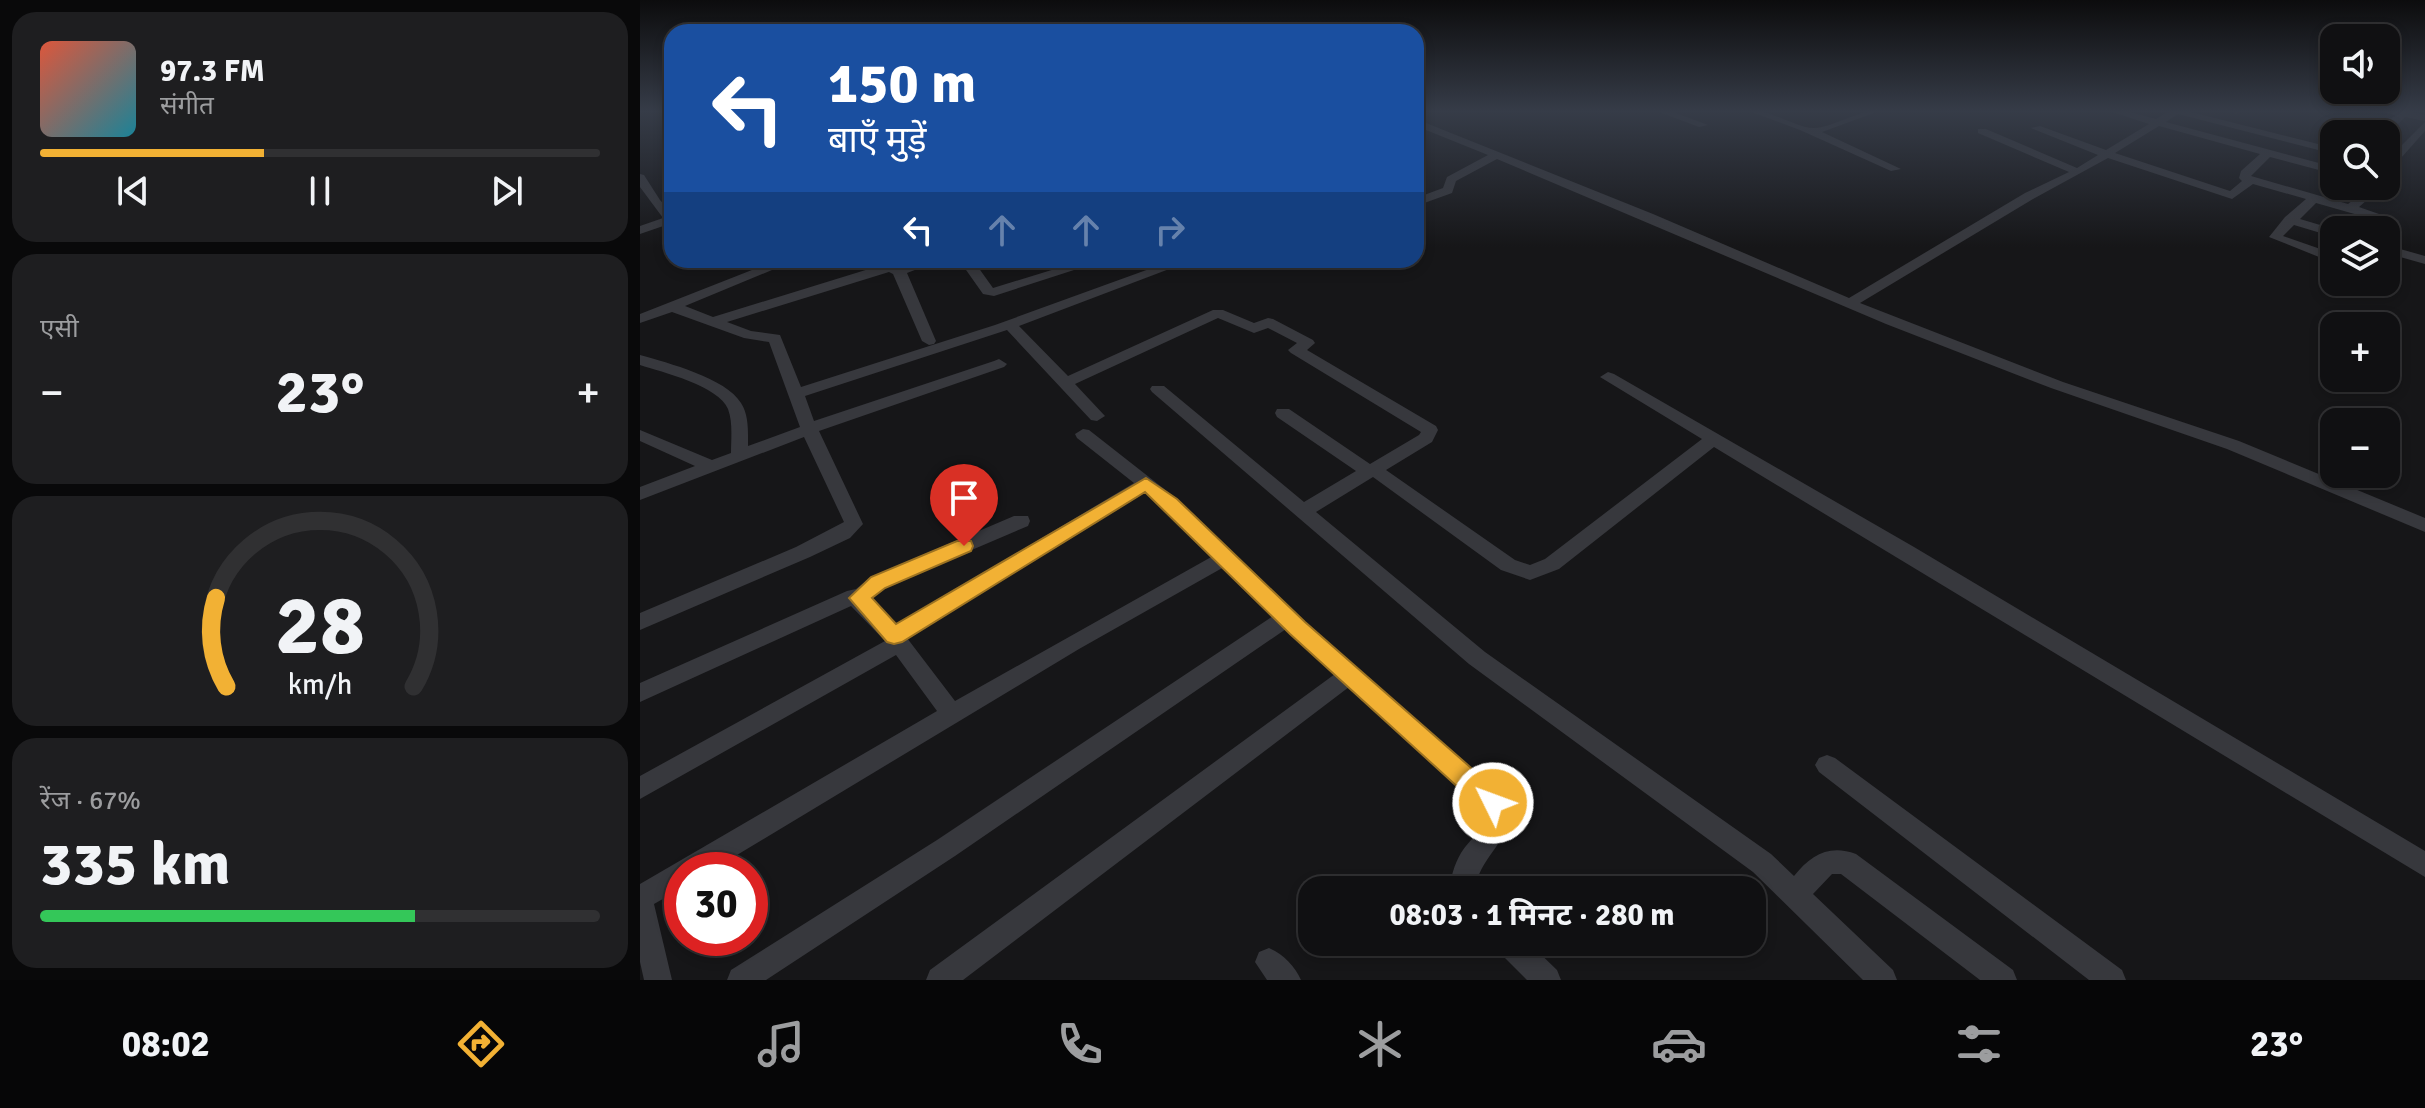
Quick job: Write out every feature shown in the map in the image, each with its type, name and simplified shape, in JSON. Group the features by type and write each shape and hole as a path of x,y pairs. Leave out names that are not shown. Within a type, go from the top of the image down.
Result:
{"street":[{"path":"1424,199 1448,190 1451,179 1496,156"},
{"path":"1499,156 1850,303 2057,385 2233,445 2425,525"},
{"path":"1865,156 1895,169"},
{"path":"2040,156 2078,172"},
{"path":"1850,303 2029,196 2103,156"},
{"path":"2111,156 2232,195 2249,181"},
{"path":"2265,156 2245,173 2245,178 2375,216"},
{"path":"2278,156 2320,167"},
{"path":"640,177 664,211"},
{"path":"2313,199 2275,237 2320,254"},
{"path":"2349,209 2360,200"},
{"path":"2289,220 2320,229"},
{"path":"640,230 664,222"},
{"path":"2400,253 2425,260"},
{"path":"640,319 764,268"},
{"path":"857,268 860,275"},
{"path":"714,321 886,268"},
{"path":"892,268 898,271 929,341"},
{"path":"898,271 908,268"},
{"path":"972,268 988,291 994,292 1072,268"},
{"path":"795,394 1009,324 1164,268"},
{"path":"640,622 854,524 853,516 809,429 775,338 749,335 670,306"},
{"path":"1065,383 1218,313 1254,329 1268,322 1308,343 1296,350 1430,430 1426,438 1303,511"},
{"path":"1009,324 1097,416"},
{"path":"640,360 687,377 728,397 736,411 740,455"},
{"path":"640,494 809,429 999,364"},
{"path":"1608,377 1907,552 2425,865"},
{"path":"1158,389 1477,658 1762,863 1883,980"},
{"path":"1283,413 1508,565 1530,573 1552,564 1713,439"},
{"path":"1083,434 1146,484 1350,675 1493,803 1499,815 1497,827 1470,858 1463,876"},
{"path":"640,435 710,466"},
{"path":"640,788 897,640 1146,484"},
{"path":"859,598 878,582 1021,521"},
{"path":"718,852 1226,557"},
{"path":"640,693 847,597 859,598 897,640 952,714"},
{"path":"741,980 946,848 1287,617"},
{"path":"940,980 1350,675"},
{"path":"1827,765 2112,980"},
{"path":"1795,895 1826,861 1835,859 1847,863 2003,980"},
{"path":"658,980 640,900 664,885"},
{"path":"1523,956 1547,980"}],"route":[{"path":"964,546 878,582 859,598 894,636 1146,484 1171,503 1298,628 1493,803"}]}
